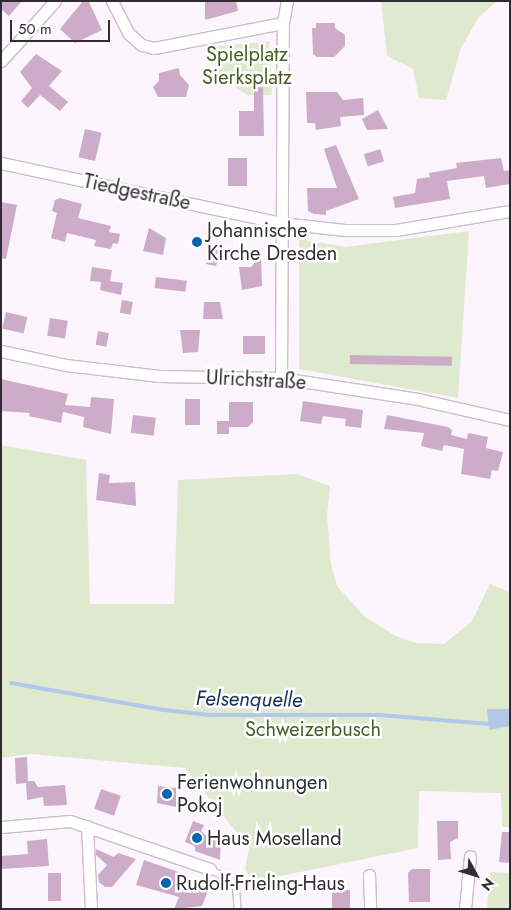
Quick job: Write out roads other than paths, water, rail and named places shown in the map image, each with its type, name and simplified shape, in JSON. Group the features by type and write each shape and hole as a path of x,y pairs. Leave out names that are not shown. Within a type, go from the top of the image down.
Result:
{"street":[{"path":"1,61 55,1"},
{"path":"112,1 128,33 142,45 154,48 283,23"},
{"path":"281,378 283,23 286,1"},
{"name":"Tiedgestraße","path":"1,163 281,223 346,230 396,230 510,211"},
{"name":"Ulrichstraße","path":"1,351 66,365 159,376 281,378 418,399 510,420"},
{"path":"1,827 70,821 210,869"},
{"path":"86,826 91,909"},
{"path":"465,909 470,856"},
{"path":"370,875 370,909"}],"lane":[{"path":"210,869 236,884 238,909"}],"water":[{"path":"487,709 510,709 510,726 489,730"}],"waterway":[{"name":"Felsenquelle","path":"11,683 164,710 210,715 380,715 489,724"}],"place":[{"name":"Johannische Kirche Dresden","path":"197,242"},
{"name":"Ferienwohnungen Pokoj","path":"167,794"},
{"name":"Haus Moselland","path":"197,838"},
{"name":"Rudolf-Frieling-Haus","path":"166,883"}],"park label":[{"name":"Spielplatz Sierksplatz","path":"247,66"},
{"name":"Schweizerbusch","path":"313,729"}]}
